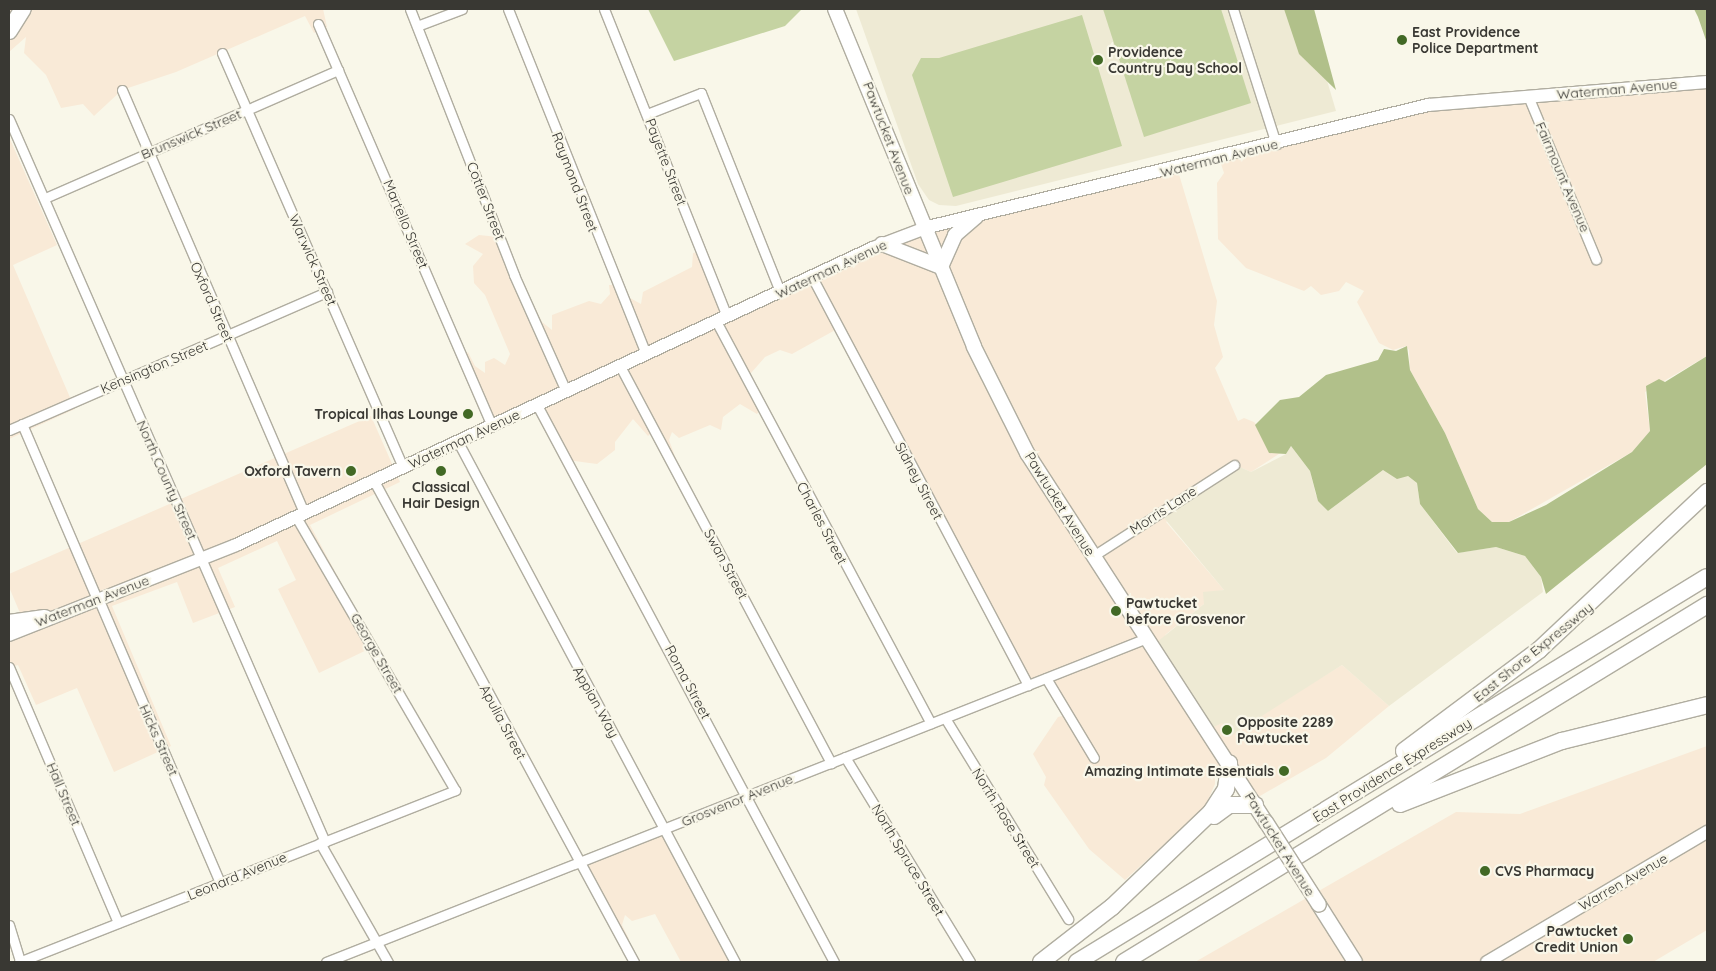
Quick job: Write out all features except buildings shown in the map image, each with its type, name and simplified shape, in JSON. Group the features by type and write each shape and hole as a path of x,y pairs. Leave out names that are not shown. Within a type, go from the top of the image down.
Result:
{"highway":[{"path":"9,31 22,9"},
{"name":"East Shore Expressway","path":"1294,830 1518,667 1602,595 1707,492"},
{"name":"East Providence Expressway","path":"1077,962 1707,576"},
{"name":"East Providence Expressway","path":"1127,960 1707,605"},
{"path":"9,623 46,618"},
{"path":"1336,833 1530,751 1630,722 1707,705"},
{"path":"1041,962 1112,907 1185,838 1221,798 1229,763"},
{"path":"1185,838 1229,804 1255,805"}],"main road":[{"name":"Pawtucket Avenue","path":"835,9 924,229 1027,453 1229,763 1355,962"},
{"name":"Waterman Avenue","path":"9,635 46,618 202,559 374,481 882,244 924,229 1428,106 1707,82"},
{"path":"882,244 941,268 955,235 976,217"},
{"name":"Warren Avenue","path":"1487,962 1707,832"}],"street":[{"name":"Cotter Street","path":"410,9 514,275 566,391"},
{"path":"417,26 462,9"},
{"name":"Raymond Street","path":"508,9 646,354"},
{"name":"Payette Street","path":"604,9 647,114 722,319"},
{"path":"1232,9 1276,144"},
{"name":"Martello Street","path":"318,24 492,426"},
{"name":"Warwick Street","path":"222,53 403,467"},
{"name":"Brunswick Street","path":"45,198 338,70"},
{"name":"Oxford Street","path":"122,90 147,153 227,336 300,515"},
{"path":"647,114 701,93 780,292"},
{"name":"Fairmount Avenue","path":"1528,96 1596,259"},
{"name":"North County Street","path":"9,119 202,559 323,842 388,962"},
{"name":"Sidney Street","path":"812,277 1028,685"},
{"name":"Kensington Street","path":"9,430 327,292"},
{"name":"Charles Street","path":"722,319 931,723"},
{"name":"Swan Street","path":"620,366 831,763"},
{"name":"Roma Street","path":"537,404 834,962"},
{"name":"Hicks Street","path":"22,424 220,883"},
{"name":"Appian Way","path":"458,442 735,962"},
{"name":"Morris Lane","path":"1093,556 1234,464"},
{"name":"Apulia Street","path":"374,481 634,962"},
{"name":"George Street","path":"300,515 455,790"},
{"name":"Grosvenor Avenue","path":"326,962 1148,638"},
{"name":"Hall Street","path":"9,667 118,923"},
{"path":"1046,678 1094,758"},
{"name":"North Rose Street","path":"945,718 1068,919"},
{"name":"North Spruce Street","path":"845,757 970,962"},
{"name":"Leonard Avenue","path":"20,962 455,790"},
{"path":"9,925 20,962"}],"shaded area":[{"path":"9,9 323,9 327,27 314,33 305,16 176,72 122,90 94,116 83,104 61,108 46,75 24,53 26,37 9,52"},
{"name":"Providence Country Day School","path":"856,9 1306,9 1336,111 956,206 939,205 929,200 918,184"},
{"path":"1707,83 1707,356 1645,392 1650,431 1632,452 1509,522 1492,522 1478,509 1445,433 1410,370 1409,350 1406,346 1393,350 1379,343 1357,302 1364,291 1346,282 1339,291 1321,295 1311,286 1304,291 1246,268 1218,239 1217,183 1224,173 1219,158 1472,100"},
{"path":"9,137 57,245 13,265 75,409 9,439"},
{"path":"1178,171 1217,301 1214,325 1223,357 1215,368 1238,421 1244,418 1254,422 1282,452 1251,472 1242,468 1166,522 1224,590 1207,593 1204,604 1165,635 1230,733 1342,665 1389,706 1326,758 1253,800 1226,759 1215,769 1215,784 1205,807 1125,880 1089,849 1044,785 1046,777 1033,754 1058,717 1066,715 1046,681 1032,686 837,329 792,354 780,350 765,357 751,373 744,371 761,408 757,414 740,404 723,417 721,430 710,425 679,438 672,432 669,440 676,459 668,458 654,431 648,436 633,419 615,442 615,450 597,464 567,460 537,407 493,428 463,359 468,352 475,366 485,373 485,362 494,358 505,365 510,354 485,295 474,283 473,266 483,254 465,244 479,235 498,237 529,312 534,305 542,322 552,330 552,315 589,301 601,304 610,294 609,285 623,285 630,298 641,304 643,292 692,267 693,253 700,252 725,313 914,227"},
{"path":"371,416 400,482 310,525 375,646 319,673 278,589 296,580 277,541 218,568 235,607 193,623 177,582 112,606 171,746 114,772 77,688 36,705 18,665 9,668 9,613 20,613 9,587 9,574"},
{"path":"1291,446 1310,471 1316,495 1328,511 1383,470 1408,476 1417,483 1420,504 1457,553 1496,547 1525,556 1541,577 1543,592 1389,706 1342,665 1232,735 1222,723 1207,730 1152,646 1204,604 1203,592 1224,590 1160,513 1233,464 1251,472 1286,454"},
{"path":"1707,746 1707,930 1653,962 1195,962 1456,812 1520,814"},
{"path":"664,833 732,959 727,962 681,962 655,914 632,921 625,915 622,925 629,939 621,941 580,866"}],"green space":[{"path":"648,9 802,9 785,26 674,61"},
{"path":"1103,9 1221,9 1251,103 1144,137"},
{"path":"1284,9 1314,9 1336,90 1299,54"},
{"path":"1694,9 1707,9 1707,43 1698,17"},
{"path":"1082,15 1122,146 953,197 912,75 921,58 939,58"},
{"path":"1407,346 1410,370 1445,433 1478,509 1492,522 1509,522 1546,505 1632,452 1650,431 1646,386 1659,379 1665,382 1707,356 1707,464 1546,594 1541,577 1525,556 1496,547 1458,553 1420,504 1417,483 1408,476 1397,479 1383,470 1328,511 1318,501 1310,471 1291,446 1286,454 1269,453 1255,425 1280,400 1299,397 1326,375 1378,360 1384,349 1396,351"}],"place":[{"name":"East Providence Police Department","path":"1402,40"},
{"name":"Providence Country Day School","path":"1098,60"},
{"name":"Tropical Ilhas Lounge","path":"468,414"},
{"name":"Oxford Tavern","path":"351,471"},
{"name":"Classical Hair Design","path":"441,471"},
{"name":"Pawtucket before Grosvenor","path":"1116,611"},
{"name":"Opposite 2289 Pawtucket","path":"1227,730"},
{"name":"Amazing Intimate Essentials","path":"1284,771"},
{"name":"CVS Pharmacy","path":"1485,871"},
{"name":"Pawtucket Credit Union","path":"1628,939"}]}
